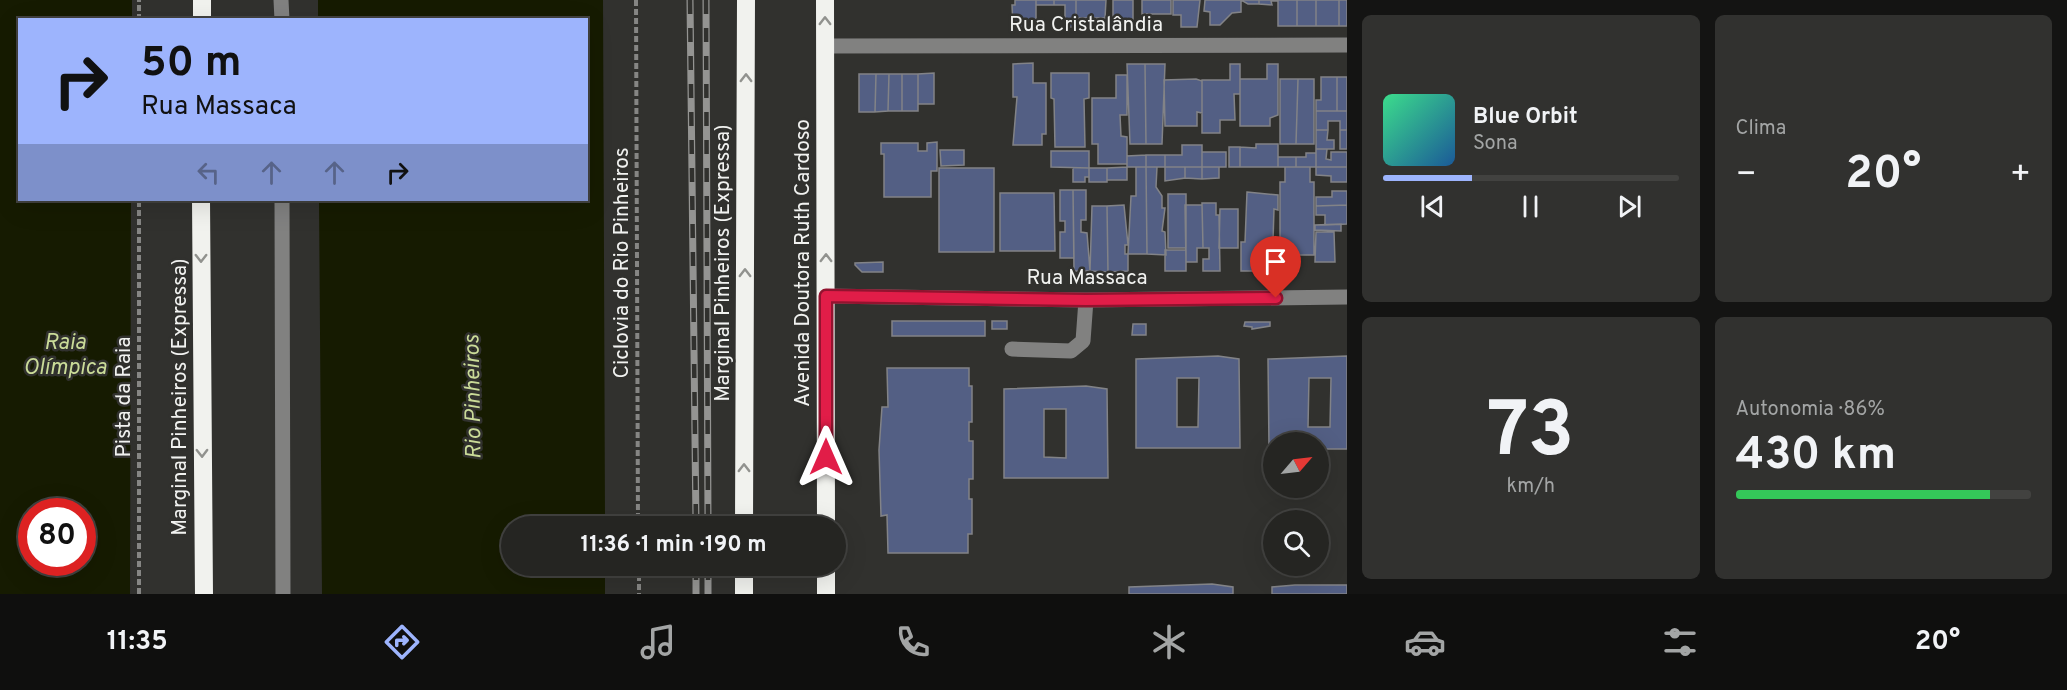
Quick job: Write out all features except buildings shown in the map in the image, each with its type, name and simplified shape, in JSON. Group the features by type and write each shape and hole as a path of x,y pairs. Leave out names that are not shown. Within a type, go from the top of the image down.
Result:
{"highway":[{"path":"201,18 202,0"},
{"name":"Marginal Pinheiros (Expressa)","path":"744,516 746,0"},
{"name":"Avenida Doutora Ruth Cardoso","path":"825,0 826,516"},
{"name":"Marginal Pinheiros (Expressa)","path":"201,201 204,594"},
{"path":"744,576 744,594"},
{"path":"826,576 826,594"}],"street":[{"path":"282,0 282,18"},
{"name":"Rua Cristalândia","path":"825,46 1347,45"},
{"path":"282,201 283,594"},
{"name":"Rua Massaca","path":"826,296 1086,300 1347,297"},
{"path":"1012,349 1071,351 1083,341 1086,300"}],"path":[{"path":"139,0 139,18"},
{"name":"Ciclovia do Rio Pinheiros","path":"636,0 638,516"},
{"name":"Pista da Raia","path":"139,201 139,594"},
{"path":"639,576 639,594"}],"water":[{"name":"Raia Olímpica","path":"0,0 132,0 132,18 18,18 18,201 131,201 130,594 0,594"},
{"name":"Rio Pinheiros","path":"318,0 603,0 605,516 501,516 501,576 605,576 605,594 322,594 319,201 588,201 588,18 318,18"}],"railway":[{"path":"690,0 696,516"},
{"path":"706,0 708,516"},
{"path":"696,576 696,594"},
{"path":"708,576 708,594"}],"route":[{"path":"826,457 826,296 1086,300 1276,298"}]}
